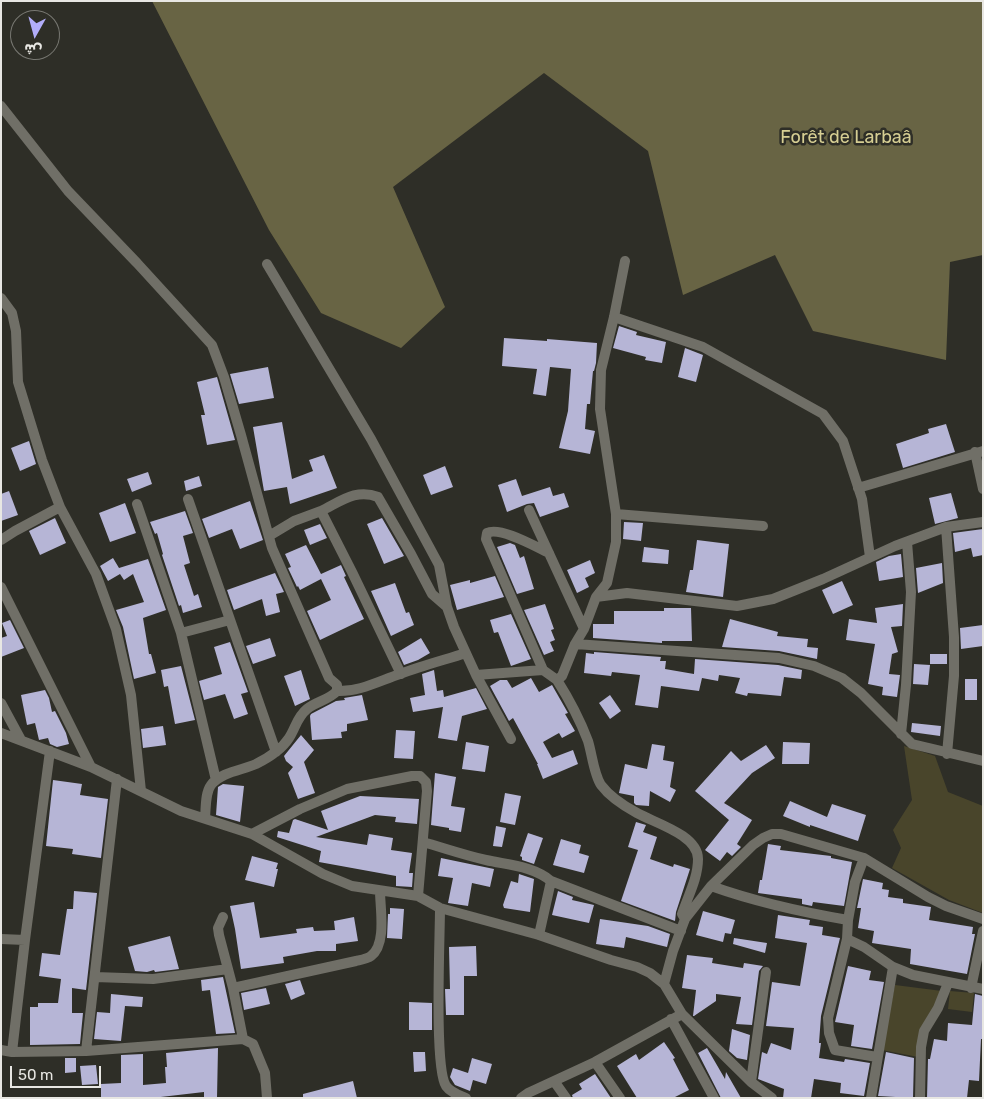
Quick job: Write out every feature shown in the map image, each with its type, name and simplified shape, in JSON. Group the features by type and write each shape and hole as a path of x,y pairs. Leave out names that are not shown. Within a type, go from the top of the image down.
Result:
{"street":[{"path":"1,106 68,191 212,345 224,377 272,548 329,678 337,684 337,692 332,697 308,708 299,717 289,739 276,752 255,764 216,780 210,786 207,796 206,818"},
{"path":"557,680 562,676 584,629 596,597 607,583 616,542 616,514 600,409 600,370 614,317 625,261"},
{"path":"268,264 371,439 439,565 448,608 466,654 511,739"},
{"path":"1,298 12,313 16,331 18,382 42,460 60,507 96,574 116,629 132,695 141,791"},
{"path":"614,317 703,348 823,414 843,441 862,499 870,557"},
{"path":"858,488 979,451 983,489"},
{"path":"269,536 352,495 362,493 378,497 432,594 448,608"},
{"path":"188,499 276,752"},
{"path":"137,504 182,633 216,780"},
{"path":"1,540 15,530 60,507"},
{"path":"529,510 584,629"},
{"path":"321,511 401,674"},
{"path":"616,514 763,526"},
{"path":"596,597 627,593 738,606 773,599 823,579 895,546 946,527 983,522"},
{"path":"946,527 954,637 954,676 947,754"},
{"path":"549,553 506,534 491,531 487,533 486,539 543,670 557,680 569,700 587,740 600,783 610,795 636,812 681,835 696,847 698,858 696,877 682,914 686,919"},
{"path":"901,734 906,685 911,592 907,542"},
{"path":"1,587 91,767"},
{"path":"182,633 230,620"},
{"path":"576,644 779,658 814,666 842,678 855,688 912,744 947,754 983,761"},
{"path":"337,692 346,692 369,686 466,654"},
{"path":"476,676 543,670"},
{"path":"1,702 21,740"},
{"path":"1,733 91,767 181,811 252,834 323,874 352,886 418,896 440,908 539,935 650,973 664,984 682,1014 751,1082 772,1098"},
{"path":"12,1052 24,940 50,751"},
{"path":"252,834 300,809 347,789 420,776 426,782 427,791 418,896"},
{"path":"86,1051 118,780"},
{"path":"664,984 673,951 686,919 711,886 753,845 772,834 781,834 864,858 946,906 983,919"},
{"path":"423,842 484,860 530,869 544,874 551,881 681,931"},
{"path":"864,858 855,882 848,920 847,938 828,1018 829,1033 835,1050 877,1057"},
{"path":"539,935 551,881"},
{"path":"711,886 767,904 848,920"},
{"path":"233,988 356,961 370,956 379,947 381,934 380,890"},
{"path":"440,908 439,1043 442,1078 446,1087 453,1093 466,1098"},
{"path":"222,917 218,928 218,935 233,988 243,1039"},
{"path":"971,988 983,931"},
{"path":"847,938 864,947 892,967 913,975 983,989"},
{"path":"1,939 24,940"},
{"path":"871,1098 892,967"},
{"path":"95,977 153,980 228,969"},
{"path":"751,1082 766,972"},
{"path":"920,1098 921,1047 924,1031 938,1008 948,983"},
{"path":"521,1098 594,1062 671,1018 682,1014"},
{"path":"671,1018 714,1098"},
{"path":"1,1050 12,1052 86,1051 243,1039 253,1044 265,1073 267,1098"},
{"path":"594,1062 620,1098"},
{"path":"554,1081 566,1098"}],"shaded area":[{"path":"904,746 935,756 948,792 983,806 983,913 949,900 892,868 901,848 893,830 912,800"},
{"path":"895,985 942,991 918,1057 882,1050"},
{"path":"950,991 974,993 972,1012 948,1009"}],"green space":[{"name":"Forêt de Larbaâ","path":"152,1 983,1 983,255 950,262 946,360 813,331 775,255 683,295 648,151 544,73 393,187 445,307 401,348 321,313 269,230"}],"building":[{"path":"619,326 637,332 636,335 666,342 662,363 645,360 646,357 613,348"},
{"path":"504,338 597,343 596,363 593,371 590,404 587,404 585,429 595,431 590,454 559,448 568,411 571,369 550,367 546,396 533,394 537,369 502,366"},
{"path":"685,348 703,355 696,382 678,377"},
{"path":"268,367 274,398 239,404 230,374"},
{"path":"217,377 235,440 207,445 201,415 205,415 197,382"},
{"path":"282,422 292,479 313,471 309,460 324,455 337,488 290,504 287,487 264,491 253,427"},
{"path":"946,424 955,452 903,468 896,444 929,433 928,429"},
{"path":"29,441 36,464 20,471 11,448"},
{"path":"445,466 453,487 431,495 423,475"},
{"path":"148,472 152,484 132,492 127,479"},
{"path":"199,476 202,486 186,491 184,481"},
{"path":"516,479 522,496 550,487 553,496 564,493 569,507 540,517 534,503 507,512 498,485"},
{"path":"9,491 18,515 1,521 1,494"},
{"path":"951,493 958,518 935,524 929,498"},
{"path":"250,501 263,540 240,549 232,529 209,538 202,519"},
{"path":"125,503 136,533 110,542 99,513"},
{"path":"185,511 193,533 183,536 190,563 184,565 194,596 198,594 202,607 183,613 162,555 157,533 155,534 150,522"},
{"path":"55,518 66,543 40,555 29,531"},
{"path":"382,518 404,556 384,564 367,524"},
{"path":"624,522 643,523 641,541 623,539"},
{"path":"320,524 327,538 310,545 304,530"},
{"path":"983,529 983,555 973,557 971,548 955,552 953,533"},
{"path":"697,540 729,544 723,597 686,592 690,570 693,570"},
{"path":"510,543 515,545 520,558 524,556 534,589 517,594 497,547"},
{"path":"306,545 321,574 341,565 346,576 344,577 364,619 320,640 307,611 331,600 321,579 300,590 297,587 288,568 291,567 285,554"},
{"path":"644,547 669,550 668,564 642,562"},
{"path":"901,554 903,577 879,581 876,562 889,556"},
{"path":"113,558 119,568 148,559 166,610 143,618 149,654 151,654 156,673 134,679 123,627 116,610 144,602 133,574 124,580 120,574 108,581 100,566"},
{"path":"590,560 595,573 585,578 589,587 577,593 567,570"},
{"path":"942,563 943,583 918,593 916,568"},
{"path":"275,573 284,592 276,594 280,612 266,616 262,599 234,610 227,590"},
{"path":"495,576 504,597 457,610 450,585 470,580 470,583"},
{"path":"842,581 853,605 833,614 822,590"},
{"path":"395,583 406,613 409,612 414,625 391,636 371,591"},
{"path":"545,604 554,629 551,630 555,640 550,642 554,651 544,655 524,610"},
{"path":"903,604 902,626 891,627 898,652 892,654 889,674 900,675 897,697 882,695 883,687 868,684 875,644 846,640 849,619 877,623 875,608"},
{"path":"664,608 691,608 692,641 662,641 662,643 593,638 593,624 614,624 614,611 664,611"},
{"path":"511,614 531,659 511,666 498,632 494,633 490,620"},
{"path":"730,619 778,632 777,636 808,639 807,647 818,648 817,659 779,651 722,647"},
{"path":"10,620 24,648 1,657 1,638 7,636 2,623"},
{"path":"983,625 983,646 961,649 960,628"},
{"path":"270,638 276,656 253,664 246,646"},
{"path":"421,638 430,653 404,665 398,652"},
{"path":"230,642 248,692 241,694 248,714 234,719 225,694 204,700 199,681 222,674 214,647"},
{"path":"594,652 661,657 660,661 666,661 665,669 694,674 695,659 778,665 802,670 801,679 784,677 781,696 748,693 747,696 735,693 740,678 719,675 718,681 702,678 699,691 661,686 658,708 635,705 640,675 612,672 611,676 584,673 586,653 594,654"},
{"path":"930,654 947,654 947,664 930,664"},
{"path":"914,664 930,665 928,685 913,684"},
{"path":"181,666 195,720 175,724 168,686 164,687 161,670"},
{"path":"301,670 310,699 295,706 284,676"},
{"path":"434,670 437,691 443,690 444,697 476,688 487,709 462,716 457,741 438,738 443,707 413,712 410,698 425,695 422,674"},
{"path":"531,678 539,692 552,685 568,713 565,714 575,731 562,738 559,733 543,742 552,758 573,750 578,764 543,779 538,764 513,718 509,721 490,686 500,680 507,680 512,688"},
{"path":"965,679 977,679 977,700 965,700"},
{"path":"45,690 52,712 55,711 66,733 69,744 57,747 50,744 48,738 39,740 35,723 27,725 21,695"},
{"path":"362,695 368,720 347,724 347,731 341,732 342,738 312,740 311,714 336,701 345,700 344,698"},
{"path":"610,695 621,711 610,719 599,703"},
{"path":"912,723 941,726 940,736 911,732"},
{"path":"163,726 166,745 143,748 141,729"},
{"path":"396,730 415,731 413,759 394,758"},
{"path":"301,735 314,750 304,762 315,793 298,799 288,773 293,767 286,761 284,756"},
{"path":"466,742 489,746 485,772 462,769"},
{"path":"783,742 810,743 809,764 782,764"},
{"path":"652,744 665,746 663,760 674,762 670,787 676,790 670,802 650,791 649,806 636,805 634,803 634,796 619,793 625,764 647,769"},
{"path":"766,745 775,758 752,773 724,803 752,820 737,844 741,847 732,856 727,852 720,861 705,850 729,820 695,791 731,751 741,761"},
{"path":"435,773 456,777 451,806 465,808 461,832 431,825"},
{"path":"53,780 82,784 80,795 108,799 101,858 72,854 73,849 46,846"},
{"path":"223,784 244,786 240,822 216,815 218,787"},
{"path":"505,793 521,796 515,825 500,822"},
{"path":"360,796 419,799 417,824 395,822 396,817 375,815 316,837 367,845 369,834 393,838 391,850 412,853 409,873 413,873 412,887 396,886 396,876 319,862 321,851 277,837 278,831 289,833 295,819 328,830 321,811"},
{"path":"790,801 827,817 832,804 866,815 858,841 810,825 810,827 783,816"},
{"path":"636,822 646,825 643,832 657,837 650,859 673,867 674,864 690,869 676,912 675,921 621,901 638,850 628,847"},
{"path":"496,826 506,828 502,847 493,846"},
{"path":"528,833 543,838 534,864 522,860 520,856"},
{"path":"561,839 581,845 579,853 589,856 584,873 553,865"},
{"path":"768,844 781,846 780,850 831,856 831,858 852,862 844,906 813,902 812,906 802,904 802,899 758,893"},
{"path":"252,856 278,863 274,887 245,880"},
{"path":"441,858 494,869 490,887 472,883 468,906 448,903 453,878 438,876"},
{"path":"519,874 534,879 530,912 504,908 503,905 511,881 518,883"},
{"path":"863,879 883,883 882,889 889,890 888,897 903,899 903,903 931,907 929,920 973,927 972,934 975,934 967,974 910,964 911,949 872,943 874,931 858,928 861,908 857,908"},
{"path":"74,891 97,893 86,990 72,988 72,1013 83,1013 80,1044 30,1045 30,1007 38,1007 38,1003 58,1003 61,979 39,976 42,953 60,955 67,909 73,909"},
{"path":"558,891 573,897 572,900 594,905 589,923 552,915"},
{"path":"254,902 260,938 297,933 296,929 313,927 314,931 335,930 334,921 354,917 358,941 336,944 336,951 317,951 283,957 284,963 241,969 230,906"},
{"path":"390,908 404,909 402,939 387,938"},
{"path":"703,911 735,920 731,934 725,933 723,942 696,935"},
{"path":"778,915 810,920 809,925 823,927 822,935 840,938 821,1016 819,1058 844,1062 845,1059 870,1063 864,1096 840,1093 841,1083 814,1079 811,1098 783,1098 784,1089 758,1079 762,1052 767,1054 771,1043 791,1050 794,1028 766,1026 772,982 800,986 807,943 775,938"},
{"path":"600,919 648,926 670,934 667,947 626,937 624,948 596,944"},
{"path":"170,936 179,969 155,972 154,970 147,972 135,971 128,947"},
{"path":"734,938 767,943 765,953 733,944"},
{"path":"476,946 477,976 464,976 464,1015 446,1015 445,989 450,989 449,947"},
{"path":"687,955 713,958 712,963 743,968 744,963 763,966 759,971 752,1025 736,1024 741,997 716,994 716,1001 693,1016 696,990 682,988"},
{"path":"848,966 871,971 869,980 884,982 872,1049 851,1046 854,1025 835,1022"},
{"path":"223,977 235,1033 216,1034 210,990 202,991 201,980"},
{"path":"300,980 305,994 291,1000 285,984"},
{"path":"266,988 270,1004 244,1010 241,993"},
{"path":"111,994 143,997 142,1007 125,1006 121,1041 94,1039 97,1012 110,1013"},
{"path":"975,994 983,996 983,1039 981,1039 979,1081 969,1080 967,1098 927,1098 928,1059 930,1059 934,1039 947,1041 948,1023 972,1025"},
{"path":"409,1002 432,1003 432,1030 409,1030"},
{"path":"732,1029 750,1035 747,1060 737,1058 729,1051"},
{"path":"664,1042 675,1058 673,1059 689,1090 673,1098 637,1098 617,1066 636,1054 639,1060"},
{"path":"218,1048 217,1098 204,1098 204,1092 152,1098 101,1098 101,1084 121,1083 121,1055 143,1054 143,1085 166,1083 166,1053"},
{"path":"707,1048 725,1079 726,1072 741,1098 721,1098 698,1053"},
{"path":"413,1052 425,1052 426,1071 414,1072"},
{"path":"886,1052 914,1058 913,1098 878,1096"},
{"path":"65,1058 76,1058 76,1072 65,1073"},
{"path":"472,1058 492,1064 486,1084 473,1080 470,1091 455,1085 450,1077 453,1068 468,1073"},
{"path":"96,1065 98,1084 82,1085 80,1066"},
{"path":"595,1074 611,1098 573,1098 572,1095 582,1089 579,1084"},
{"path":"353,1081 357,1098 303,1098 303,1094"}]}
